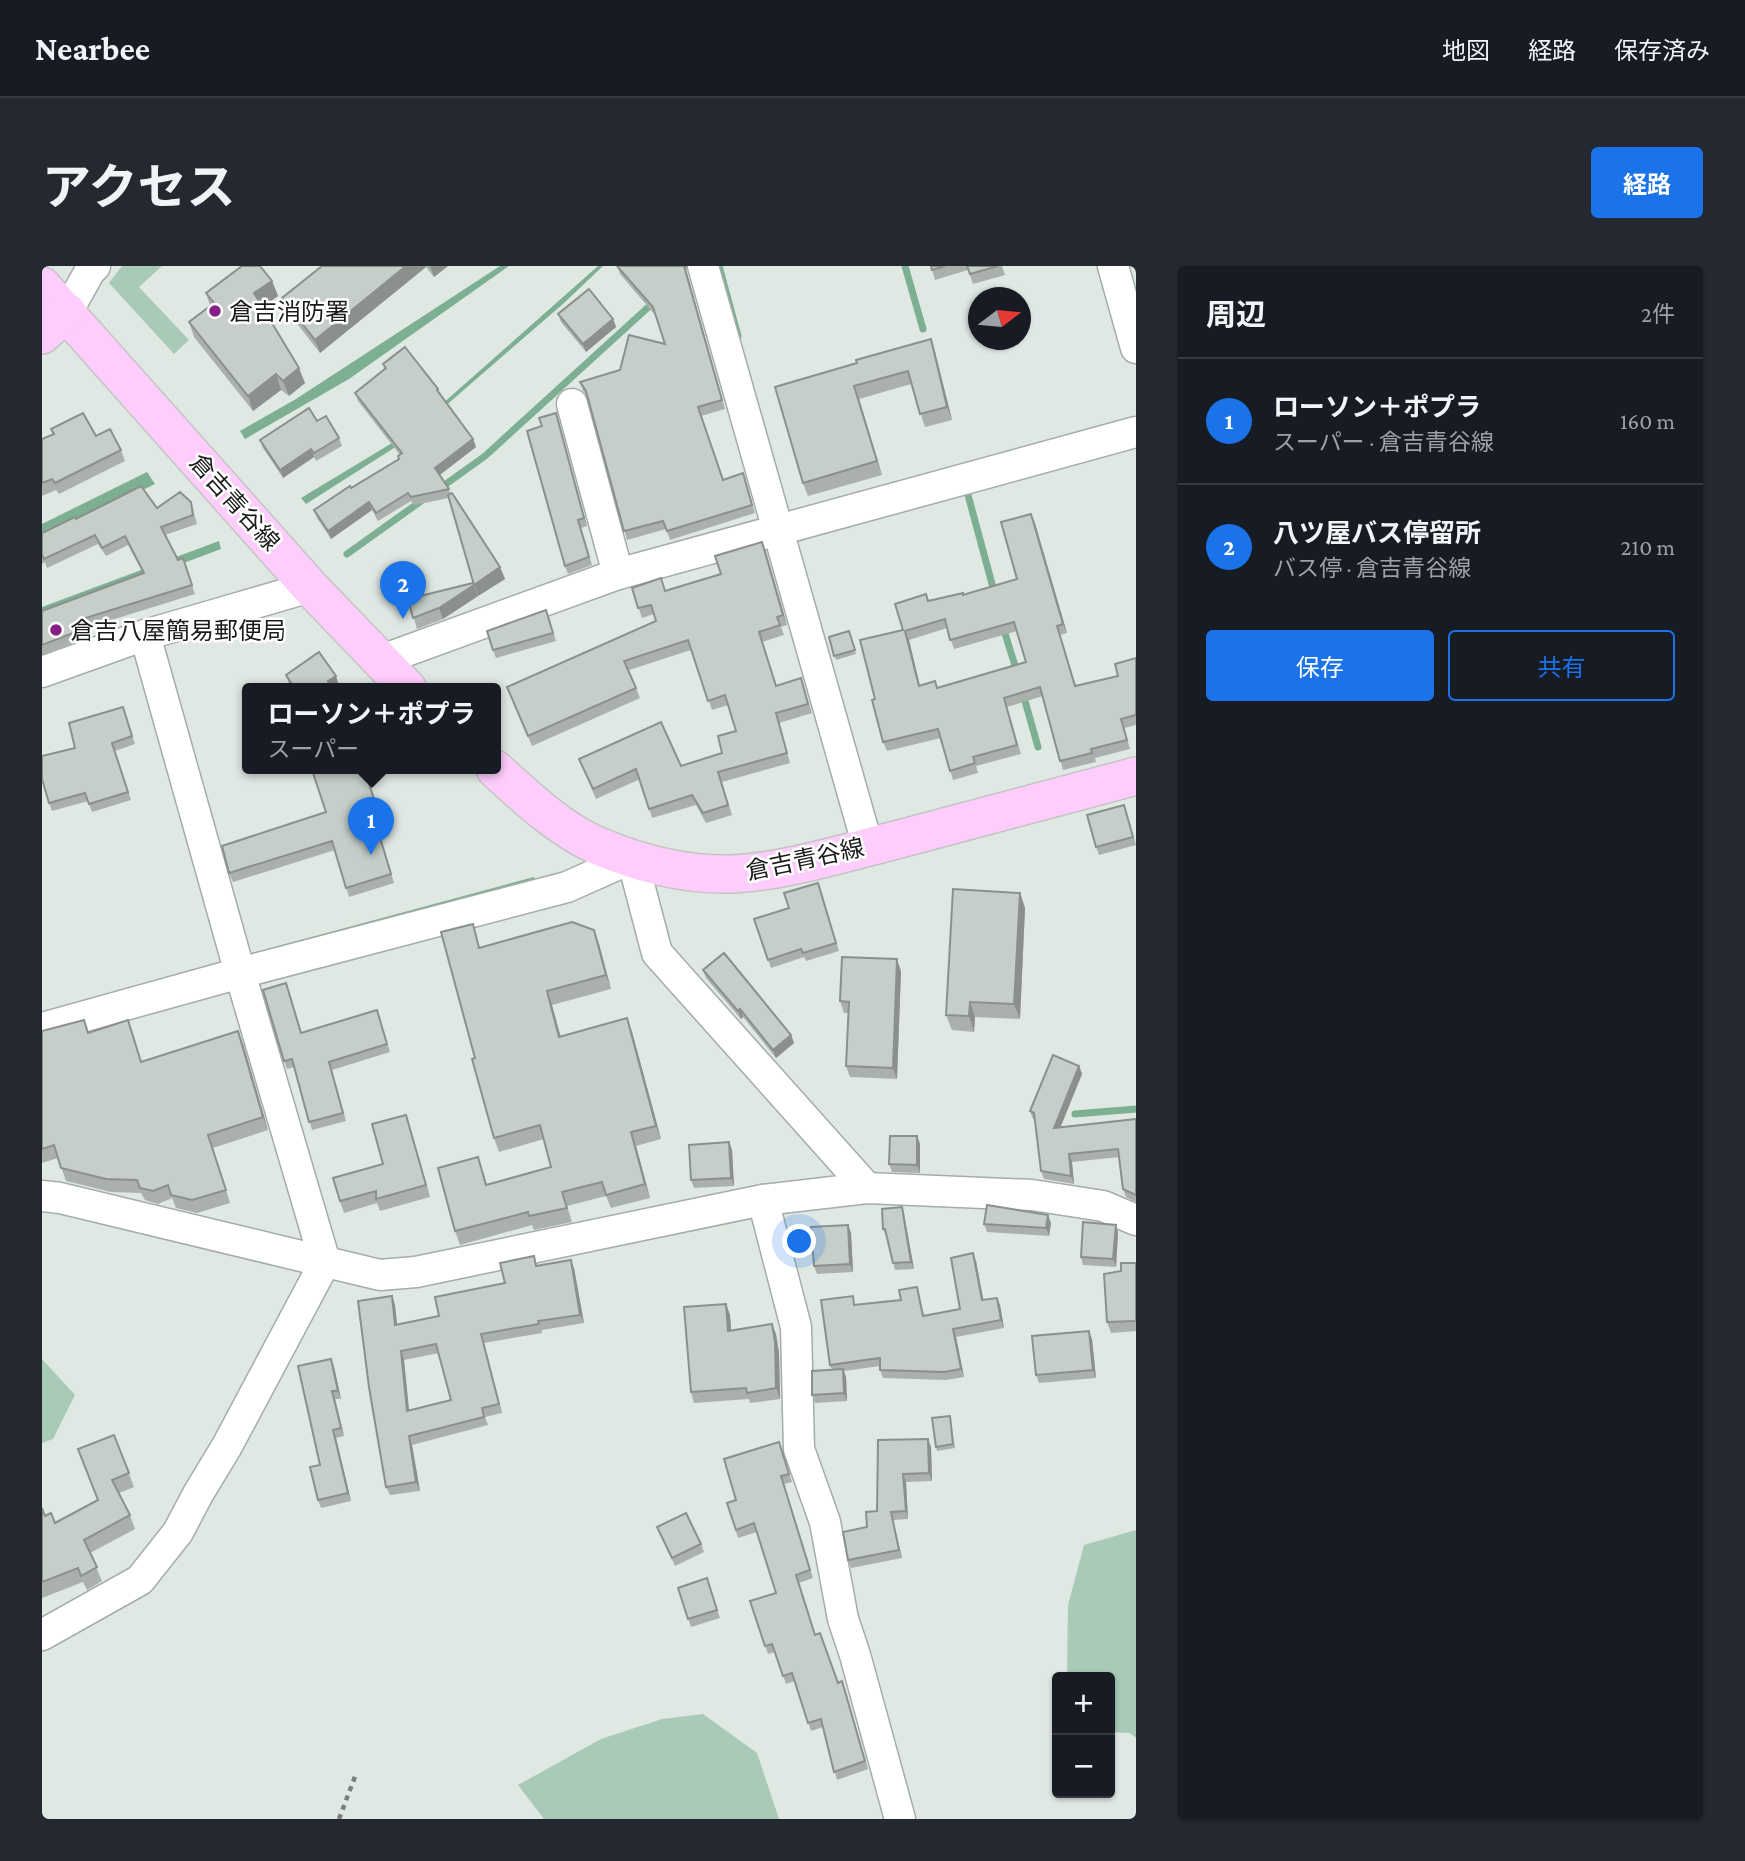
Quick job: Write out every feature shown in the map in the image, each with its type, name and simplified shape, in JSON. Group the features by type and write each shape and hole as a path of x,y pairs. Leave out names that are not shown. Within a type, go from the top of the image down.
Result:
{"main road":[{"name":"倉吉青谷線","path":"42,286 54,324 402,683"},
{"name":"倉吉青谷線","path":"501,774 546,814 594,844 680,871 731,874 778,868 868,847 1136,776"}],"street":[{"path":"54,324 95,266"},
{"path":"703,266 868,847"},
{"path":"1113,266 1136,348"},
{"path":"572,404 618,574"},
{"path":"379,661 618,574 1136,432"},
{"path":"42,672 145,635 310,587"},
{"path":"42,1635 140,1580 178,1532 227,1447 325,1262 145,635"},
{"path":"42,1028 567,887 632,858 657,953 867,1188"},
{"path":"42,1196 60,1198 380,1275 416,1272 763,1200 867,1188 1032,1195 1103,1206 1136,1220"},
{"path":"763,1200 796,1327 799,1449 825,1522 843,1619 900,1819"}],"path":[{"path":"339,1819 356,1774"}],"shaded area":[{"path":"122,266 162,266 139,287 189,340 174,354 109,283"},
{"path":"500,266 509,266 349,379 245,439 240,431 296,399"},
{"path":"598,266 603,266 405,441 306,504 301,498 402,437"},
{"path":"147,472 155,484 42,539 42,524"},
{"path":"219,541 221,549 42,616 42,607"},
{"path":"534,877 536,882 250,960 248,954"},
{"path":"42,1359 75,1395 53,1439 42,1443"},
{"path":"1136,1530 1136,1738 1130,1733 1115,1732 1115,1672 1067,1672 1068,1605 1084,1545"},
{"path":"703,1714 757,1753 779,1819 544,1819 518,1785 601,1739 662,1719"}],"building":[{"path":"242,266 260,266 272,281 254,293 299,368 283,381 276,374 248,396 189,322 214,303 206,293"},
{"path":"322,266 406,266 315,340 282,298"},
{"path":"617,266 684,266 722,400 698,407 723,480 743,473 752,505 667,531 663,521 624,531 586,391 580,382 620,370 629,335 665,344 653,307"},
{"path":"967,266 998,266 970,274"},
{"path":"589,289 613,319 583,344 558,314"},
{"path":"931,339 947,407 920,414 908,371 854,386 877,461 803,483 775,387"},
{"path":"405,347 473,439 435,468 449,489 411,497 408,493 376,513 369,502 328,531 314,510 399,459 398,456 402,453 355,393 386,368 383,364"},
{"path":"309,408 317,421 326,416 339,438 314,453 311,449 280,470 260,440"},
{"path":"83,413 96,436 110,429 121,450 55,483 52,479 42,483 42,439 54,434 51,429"},
{"path":"556,413 584,518 578,520 589,557 565,566 527,431 542,426 539,418"},
{"path":"141,486 157,508 180,492 191,502 193,515 161,527 178,560 183,558 192,585 82,619 86,628 42,645 42,611 144,573 125,536 102,548 95,535 44,559 42,533"},
{"path":"452,493 500,567 474,585 448,495"},
{"path":"1031,514 1063,624 1057,626 1075,686 1118,676 1115,664 1136,658 1136,715 1121,719 1127,740 1091,749 1092,753 1060,761 1040,687 1004,698 1017,745 973,757 975,763 950,771 938,729 883,742 860,640 903,630 895,604 926,594 928,601 963,595 1017,579 1001,522","holes":["945,619 950,640 1014,622 1026,662 937,688 935,681 919,686 905,631"]},
{"path":"762,542 783,615 777,617 780,625 759,632 776,686 801,678 808,704 776,713 787,753 718,772 728,805 703,813 692,795 649,809 636,769 593,789 579,759 661,722 681,766 722,753 718,736 736,731 725,695 708,701 688,640 624,661 636,688 528,736 507,687 656,621 651,605 638,608 632,588 661,578 665,591 721,574 715,556"},
{"path":"473,583 474,585 439,608 413,618 408,599"},
{"path":"546,610 553,633 493,650 487,631"},
{"path":"849,631 855,650 834,656 829,637"},
{"path":"319,652 336,676 328,681 329,683 291,683 286,675"},
{"path":"123,707 132,736 112,743 128,792 89,804 85,793 49,803 42,779 42,756 75,748 69,723"},
{"path":"313,774 366,774 375,802 370,804 391,874 346,888 332,841 229,873 222,846 326,812"},
{"path":"1124,805 1133,837 1096,847 1087,815"},
{"path":"818,883 836,943 803,953 801,949 768,960 754,919 789,908 784,893"},
{"path":"953,889 1020,893 1014,1004 970,1002 969,1016 946,1015"},
{"path":"572,922 594,930 606,975 547,991 559,1037 627,1018 656,1126 631,1132 645,1184 606,1195 602,1182 562,1192 567,1208 529,1216 528,1212 455,1231 438,1168 478,1157 486,1185 551,1167 540,1125 494,1138 441,932 473,924 479,948"},
{"path":"724,953 791,1035 773,1050 740,1009 738,1011 703,970"},
{"path":"842,957 897,959 893,1068 846,1066 849,1002 840,1001"},
{"path":"286,983 301,1033 377,1010 387,1044 329,1062 343,1113 309,1122 292,1059 284,1061 263,990"},
{"path":"84,1020 88,1033 128,1020 141,1062 238,1031 263,1117 208,1135 226,1190 192,1200 171,1195 168,1185 153,1191 140,1188 137,1180 106,1179 61,1168 54,1145 42,1149 42,1031"},
{"path":"1053,1055 1079,1066 1054,1128 1136,1119 1136,1195 1123,1189 1118,1149 1069,1154 1071,1176 1041,1171 1034,1113 1030,1111"},
{"path":"406,1115 426,1185 376,1199 376,1191 340,1201 333,1178 383,1164 372,1124"},
{"path":"890,1136 917,1136 917,1165 889,1164"},
{"path":"729,1142 731,1178 691,1180 689,1145"},
{"path":"987,1205 1048,1215 1046,1228 984,1224"},
{"path":"902,1207 911,1262 893,1263 883,1229 882,1209"},
{"path":"1083,1222 1116,1225 1113,1259 1081,1257"},
{"path":"848,1225 850,1264 814,1266 811,1227"},
{"path":"973,1253 982,1300 997,1298 1001,1320 953,1329 961,1369 944,1372 880,1370 880,1358 830,1365 821,1300 853,1296 854,1305 901,1300 899,1290 917,1287 923,1316 960,1309 951,1258"},
{"path":"534,1256 536,1266 571,1260 580,1315 481,1334 499,1404 482,1408 484,1417 409,1436 416,1482 386,1487 358,1301 392,1296 395,1325 439,1316 435,1297 505,1283 500,1263","holes":["436,1344 451,1400 407,1411 401,1351"]},
{"path":"1121,1263 1136,1263 1136,1321 1107,1322 1104,1274 1121,1271"},
{"path":"726,1304 728,1331 772,1324 776,1388 747,1393 746,1388 691,1392 684,1307"},
{"path":"1089,1331 1093,1370 1036,1375 1032,1336"},
{"path":"331,1359 338,1391 332,1391 341,1428 333,1430 348,1493 318,1500 310,1467 320,1465 298,1366"},
{"path":"843,1369 844,1393 812,1395 812,1371"},
{"path":"950,1416 953,1444 936,1447 932,1418"},
{"path":"114,1435 129,1473 112,1480 130,1515 84,1540 97,1567 81,1576 78,1568 42,1582 42,1508 45,1516 51,1513 55,1523 98,1500 78,1449"},
{"path":"928,1439 929,1473 903,1474 906,1511 891,1512 899,1550 848,1560 843,1532 867,1527 866,1512 877,1511 878,1440"},
{"path":"779,1442 789,1474 781,1476 810,1570 796,1575 815,1635 820,1633 838,1683 842,1681 865,1761 834,1772 821,1719 808,1723 792,1673 783,1676 772,1644 765,1646 750,1601 776,1593 754,1523 736,1530 727,1503 736,1500 724,1459"},
{"path":"686,1513 701,1544 672,1558 657,1527"},
{"path":"707,1578 717,1610 688,1619 678,1588"}],"waterway":[{"path":"719,266 738,336"},
{"path":"905,266 923,329"},
{"path":"439,489 485,456 654,302"},
{"path":"968,495 995,595"},
{"path":"347,554 424,499"},
{"path":"1003,627 1017,672"},
{"path":"1023,694 1038,747"},
{"path":"1075,1114 1136,1109"}],"place":[{"name":"倉吉消防署","path":"215,311"},
{"name":"八ツ屋バス停留所","path":"403,619"},
{"name":"倉吉八屋簡易郵便局","path":"56,630"},
{"name":"ローソン＋ポプラ","path":"371,855"}]}
